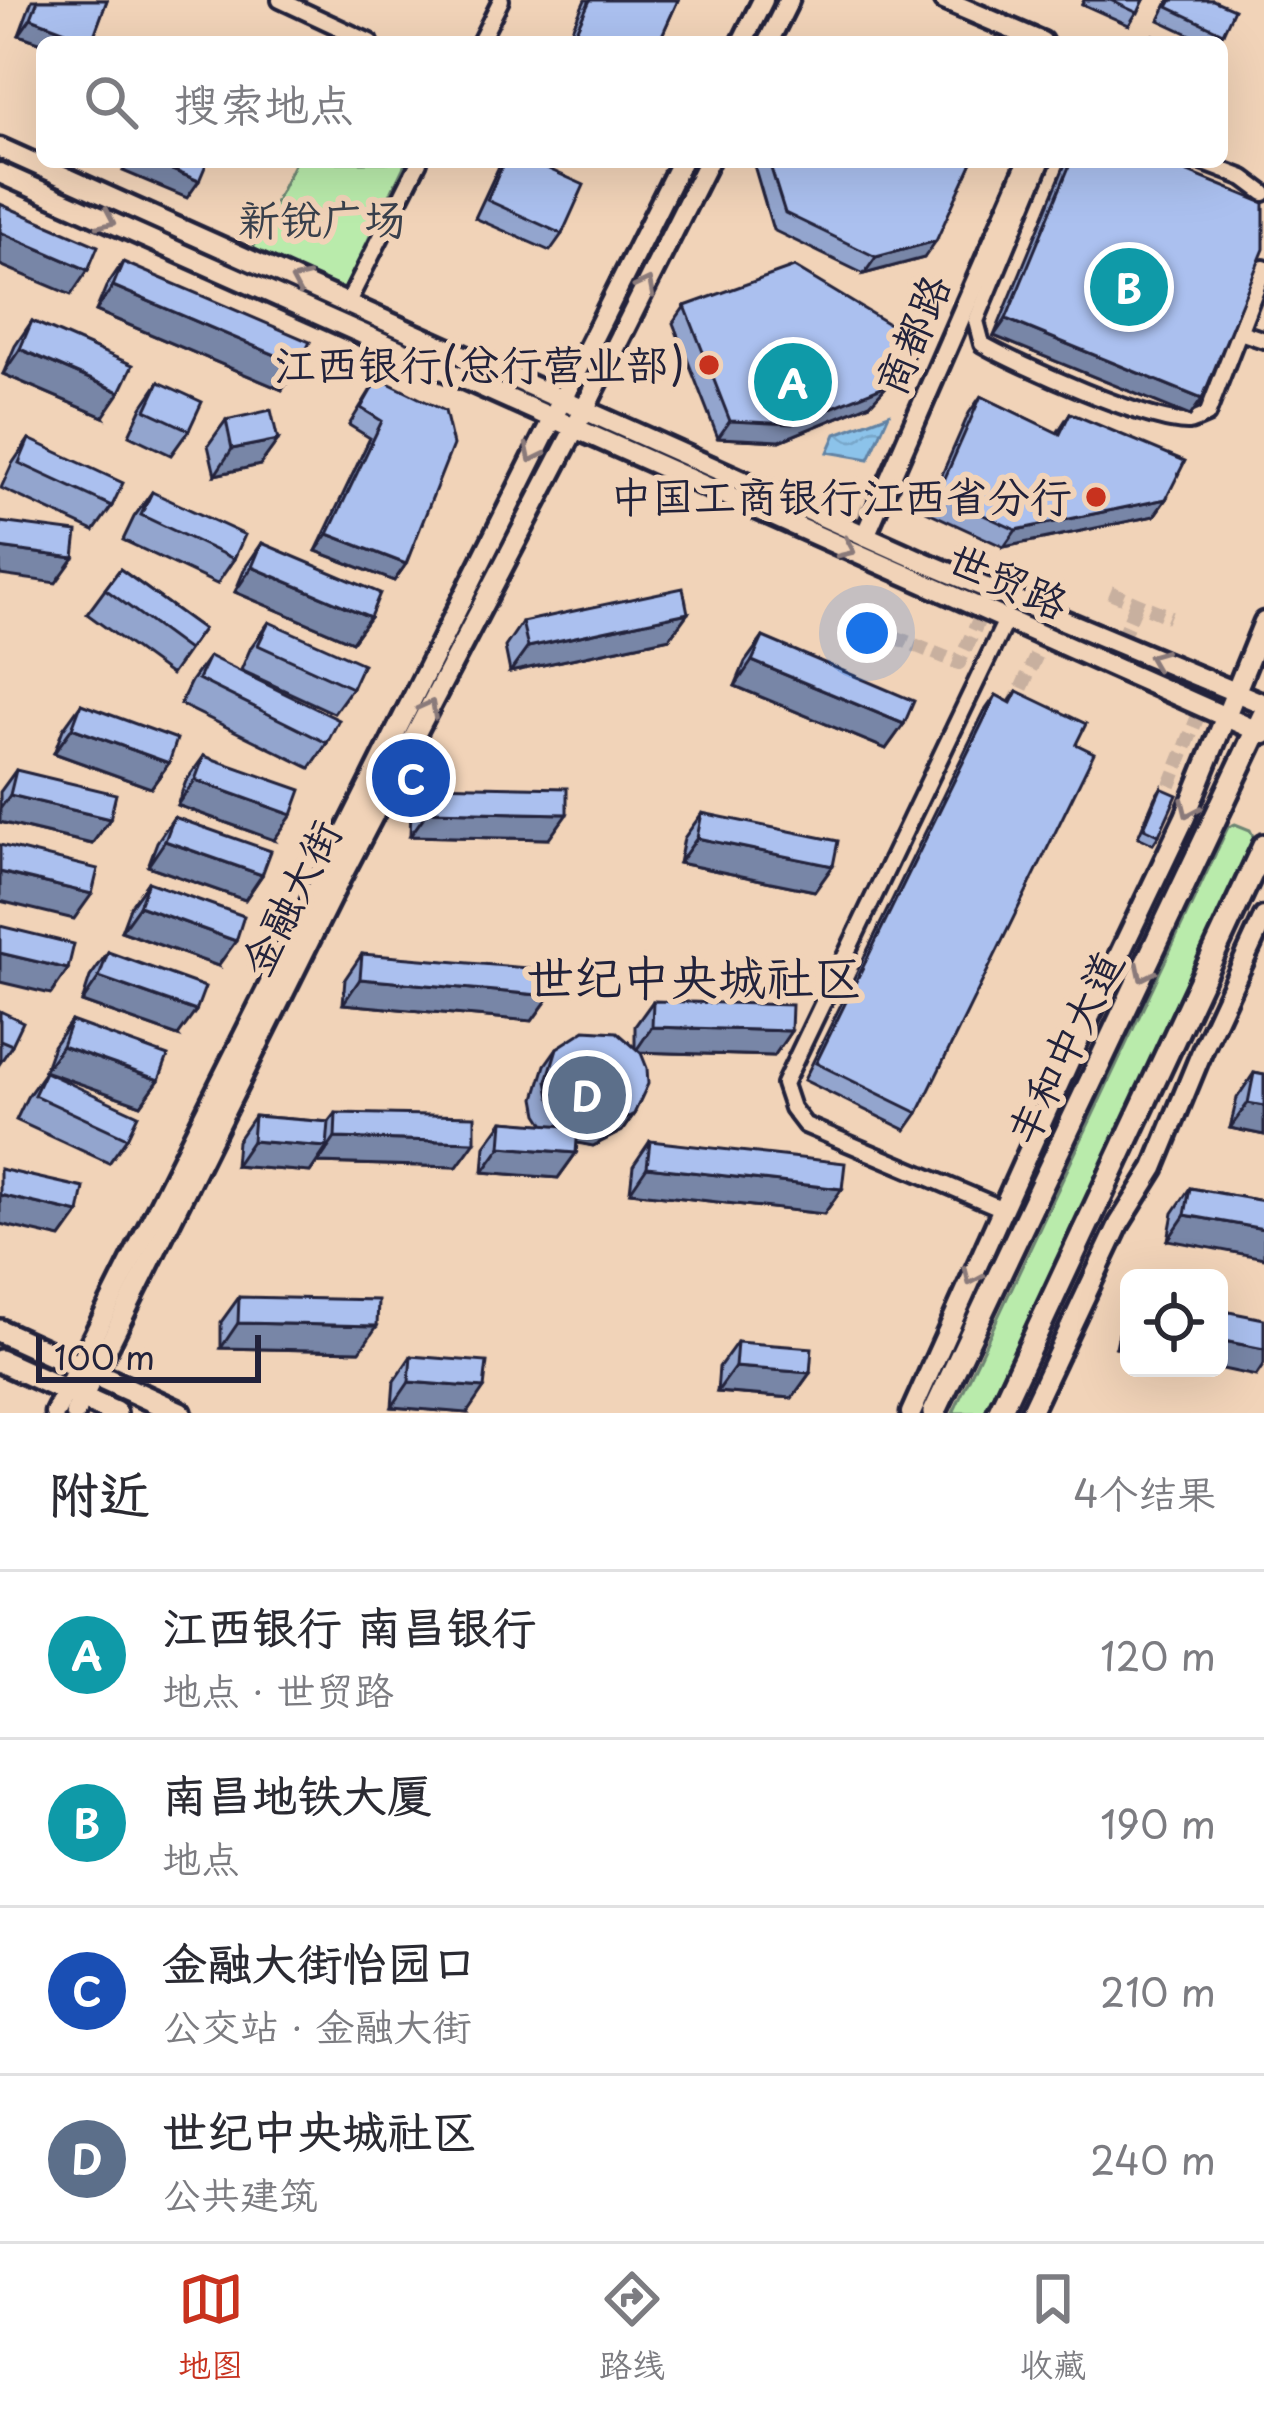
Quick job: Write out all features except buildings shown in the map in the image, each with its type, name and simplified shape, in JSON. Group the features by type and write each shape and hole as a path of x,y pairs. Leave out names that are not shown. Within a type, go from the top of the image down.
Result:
{"main road":[{"path":"745,36 764,0"},
{"path":"771,36 789,0"},
{"path":"944,0 1028,36"},
{"name":"世贸路","path":"0,148 36,164"},
{"name":"世贸路","path":"44,168 347,304 556,409"},
{"name":"金融大街","path":"55,1413 75,1401 556,409 678,168"},
{"name":"金融大街","path":"86,1372 705,168"},
{"name":"商都路","path":"865,536 1025,168"},
{"name":"世贸路","path":"0,172 1264,704"},
{"name":"世贸路","path":"580,419 1006,620 1228,718 1262,727"},
{"path":"911,1413 1228,718 1264,622"},
{"name":"丰和中大道","path":"934,1413 1262,727"},
{"path":"999,1413 1263,848"},
{"path":"1030,1413 1119,1224 1154,1168 1264,916"},
{"path":"0,1331 180,1413"},
{"path":"0,1361 75,1401 115,1413"}],"street":[{"path":"280,0 357,36"},
{"path":"483,36 501,0"},
{"path":"347,304 416,168"},
{"path":"1040,168 976,321 982,344 1009,359 1155,417 1191,422 1207,415 1264,268"},
{"path":"1218,168 1244,178 1264,193"},
{"path":"1240,332 1264,340"},
{"path":"1003,1209 805,1125 792,1108 784,1084 1006,620"}],"green space":[{"name":"新锐广场","path":"292,168 403,168 343,292 253,248"},
{"path":"1235,824 1250,830 1255,840 984,1413 953,1413 1228,827"}],"water":[{"path":"889,414 869,459 828,452 836,434"}],"tunnel":[{"path":"871,550 855,543 873,491"},
{"path":"1110,592 1170,617"},
{"path":"895,637 959,663 987,602"},
{"path":"1113,658 1137,603"},
{"path":"1013,707 1048,630"},
{"path":"1162,805 1205,699"}],"place":[{"name":"南昌地铁大厦","path":"1129,287"},
{"name":"江西银行(总行营业部)","path":"709,365"},
{"name":"江西银行 南昌银行","path":"793,382"},
{"name":"中国工商银行江西省分行","path":"1096,497"},
{"name":"金融大街怡园口","path":"411,778"},
{"name":"世纪中央城社区","path":"587,1095"}],"district":[{"name":"世纪中央城社区","path":"694,978"}]}
